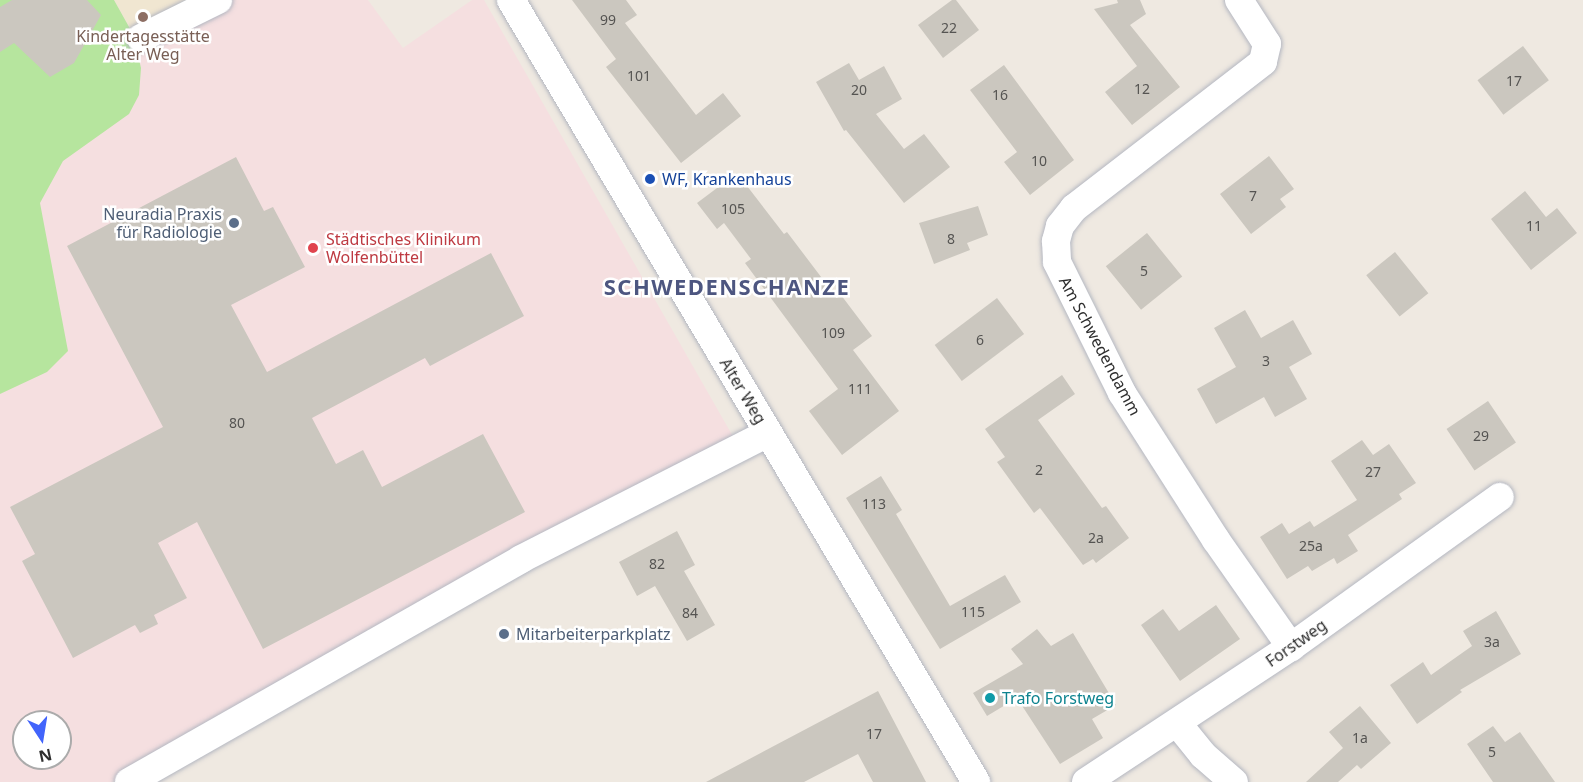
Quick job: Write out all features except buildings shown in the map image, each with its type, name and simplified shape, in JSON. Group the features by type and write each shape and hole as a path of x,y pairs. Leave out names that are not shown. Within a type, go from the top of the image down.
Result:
{"street":[{"path":"141,38 218,0"},
{"name":"Alter Weg","path":"511,0 976,782"},
{"name":"Am Schwedendamm","path":"1239,0 1267,44 1263,62 1074,208 1060,226 1056,241 1057,262 1122,393 1216,540 1291,647"},
{"path":"129,782 521,558 768,433"},
{"name":"Forstweg","path":"1086,782 1178,724 1291,647 1500,497"},
{"path":"1178,724 1203,755 1234,782"}],"shaded area":[{"name":"Städtisches Klinikum Wolfenbüttel","path":"0,0 114,0 133,34 193,0 368,0 403,48 472,0 484,0 739,447 574,532 112,782 0,782"},
{"name":"Kindertagesstätte Alter Weg","path":"114,0 193,0 133,34"}],"green space":[{"path":"0,0 114,0 133,34 141,68 139,95 129,114 63,161 40,203 68,351 47,372 0,394"}],"place":[{"name":"Kindertagesstätte Alter Weg","path":"143,17"},
{"name":"WF, Krankenhaus","path":"650,179"},
{"name":"Neuradia Praxis für Radiologie","path":"234,223"},
{"name":"Städtisches Klinikum Wolfenbüttel","path":"313,248"},
{"name":"Mitarbeiterparkplatz","path":"504,634"},
{"name":"Trafo Forstweg","path":"990,698"}],"district":[{"name":"SCHWEDENSCHANZE","path":"727,287"}]}
